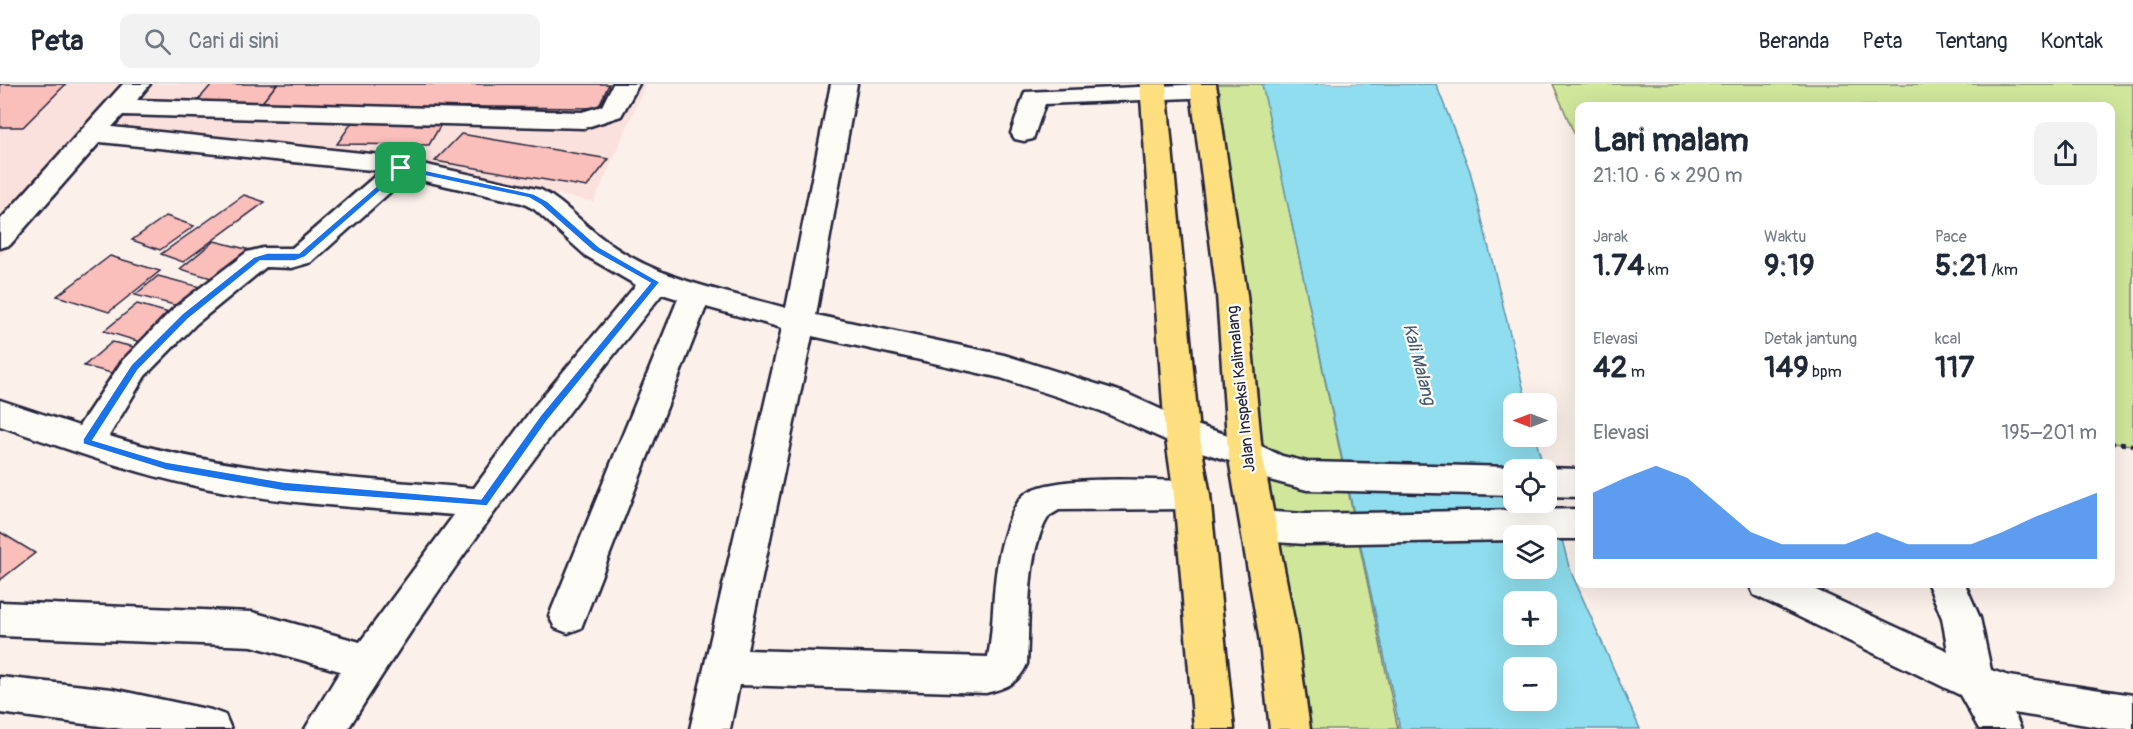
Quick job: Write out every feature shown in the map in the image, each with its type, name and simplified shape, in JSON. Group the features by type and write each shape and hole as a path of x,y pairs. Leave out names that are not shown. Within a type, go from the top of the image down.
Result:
{"main road":[{"path":"1153,88 1182,433 1192,495 1214,729"},
{"name":"Jalan Inspeksi Kalimalang","path":"1204,88 1232,295 1245,453 1278,636 1290,729"}],"street":[{"path":"0,238 137,84"},
{"path":"173,109 195,84"},
{"path":"115,107 584,120 612,111 626,84"},
{"path":"710,729 798,322 844,84"},
{"path":"1024,133 1034,97 1153,88 1204,88"},
{"path":"93,133 357,160 531,196 544,203 596,249 655,282 798,322 1004,367 1113,402 1182,433 1245,453 1274,468 1307,476 1503,482"},
{"path":"87,442 134,368 185,316 257,259 267,256 295,258 302,255 401,168"},
{"path":"325,729 368,663 544,418 655,282"},
{"path":"568,616 696,293"},
{"path":"0,413 166,466 284,486 483,503"},
{"path":"1557,482 1575,483"},
{"path":"724,667 986,675 999,672 1007,664 1019,546 1035,507 1059,496 1192,495"},
{"path":"1259,526 1305,529 1575,524"},
{"path":"1775,588 1974,682 2009,694 2133,714"},
{"path":"1949,588 1960,618 1974,682 2001,729"},
{"path":"0,619 252,629 368,663"},
{"path":"0,694 112,708 211,729"}],"path":[{"path":"2115,444 2133,446"}],"shaded area":[{"path":"0,84 646,84 594,202 349,150 115,125 0,256"}],"green space":[{"path":"1203,84 1263,84 1398,729 1290,729"},
{"path":"1553,84 2133,84 2133,445 2115,443 2115,102 1575,102 1575,136"}],"water":[{"path":"1262,84 1436,84 1470,171 1525,393 1503,393 1503,447 1538,447 1541,459 1503,459 1503,513 1555,513 1569,567 1575,581 1575,588 1578,588 1640,729 1400,729"}],"building":[{"path":"0,84 66,84 23,127 0,127"},
{"path":"212,84 277,84 260,105 194,105"},
{"path":"277,84 609,84 598,108 260,105"},
{"path":"353,121 443,121 429,145 337,144"},
{"path":"461,134 609,159 587,187 435,161"},
{"path":"244,195 265,202 183,262 161,254"},
{"path":"166,216 194,226 160,250 132,240"},
{"path":"214,241 258,252 225,282 180,269"},
{"path":"110,256 160,271 109,312 57,296"},
{"path":"158,276 208,289 186,308 135,295"},
{"path":"137,304 180,316 147,344 104,331"},
{"path":"112,342 143,349 115,374 84,366"},
{"path":"0,532 35,553 0,580"}],"waterway":[{"name":"Kali Malang","path":"1344,84 1376,203"}],"route":[{"path":"401,168 531,196 544,203 596,249 655,282 544,418 529,442 483,503 284,486 166,466 87,442 134,368 185,316 257,259 267,256 295,258 302,255 401,168"}]}
